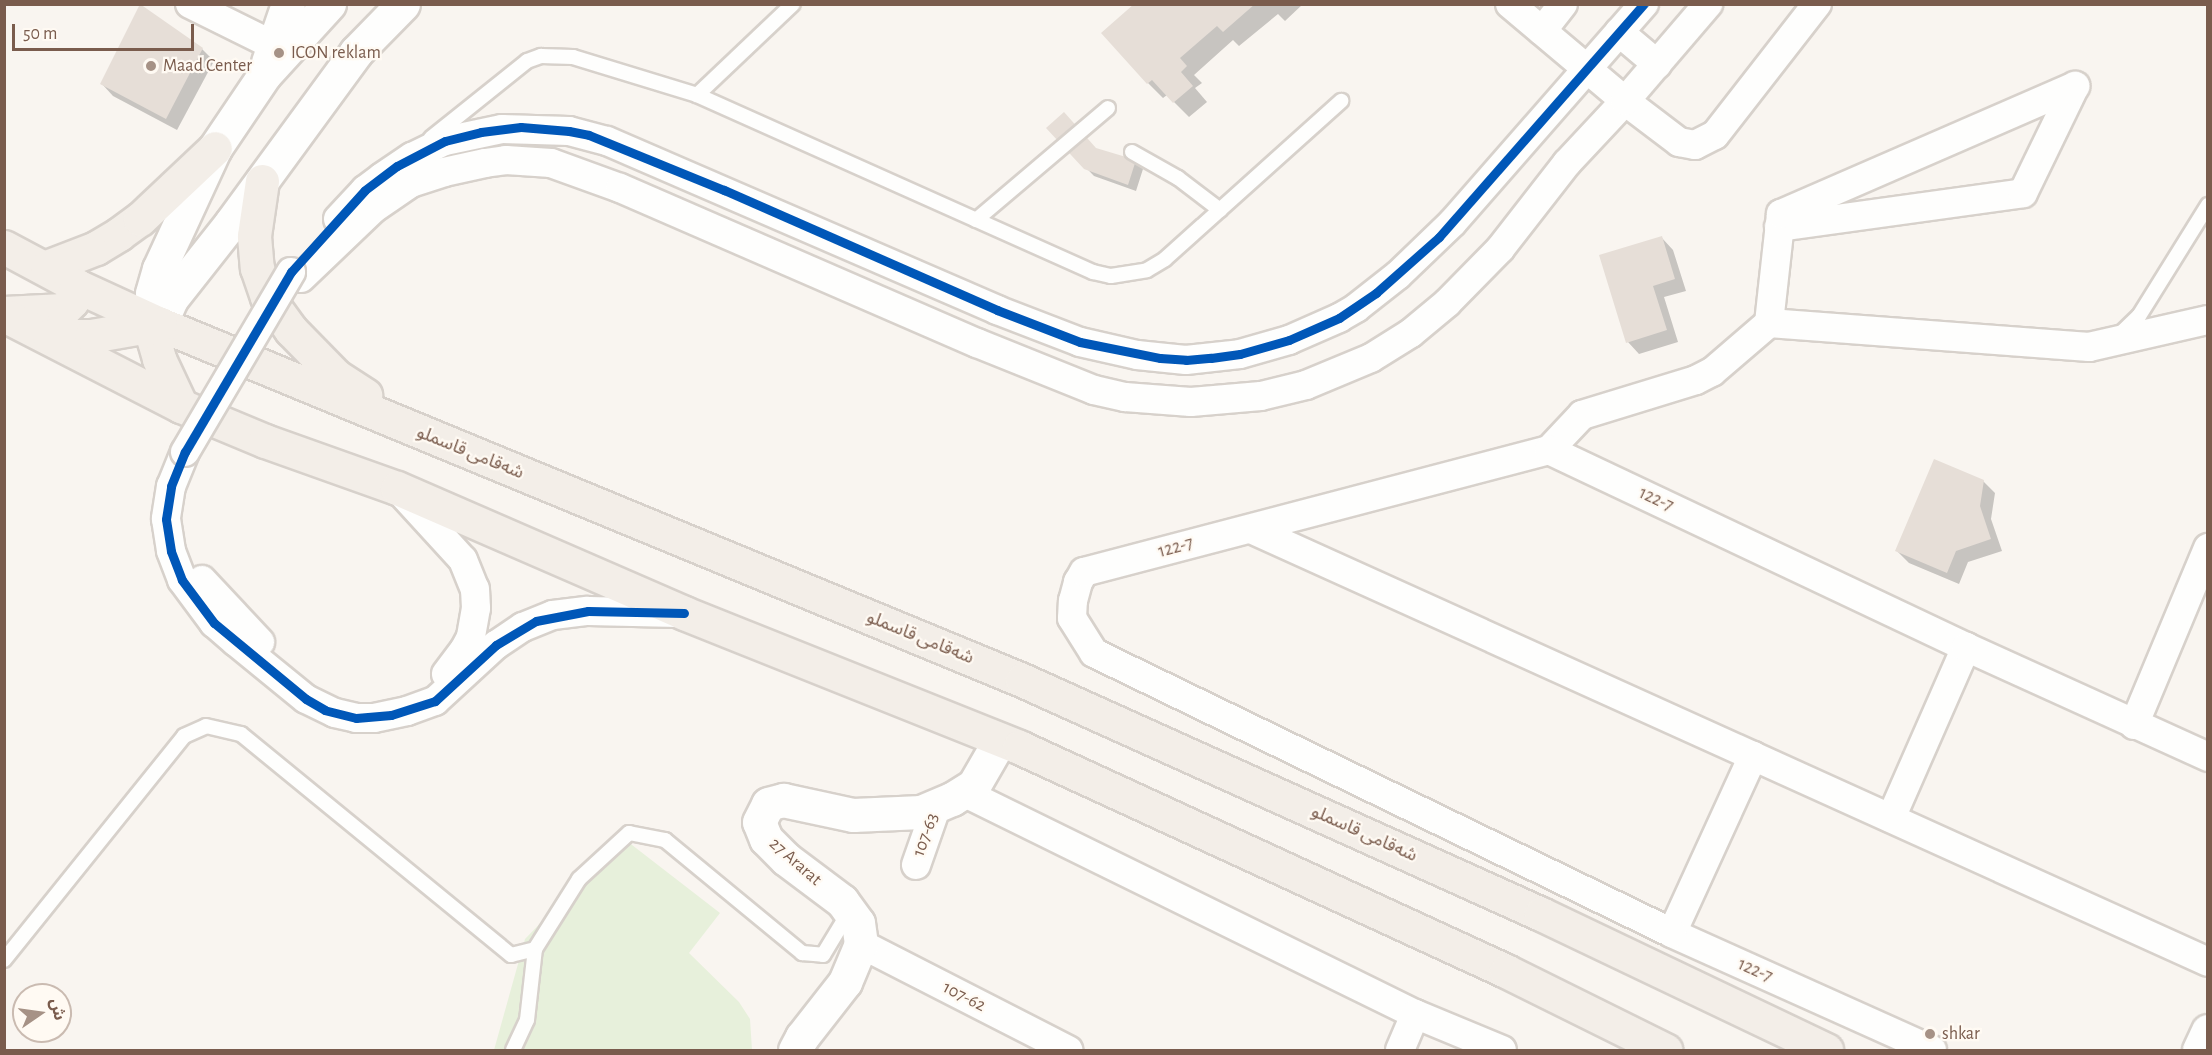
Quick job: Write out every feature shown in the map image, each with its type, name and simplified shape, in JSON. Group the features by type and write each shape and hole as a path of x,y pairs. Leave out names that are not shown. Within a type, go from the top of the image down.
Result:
{"main road":[{"path":"160,324 152,293 159,269 215,148 269,59 288,4"},
{"path":"269,59 329,4"},
{"path":"181,406 159,359 154,341 171,299 262,181 356,52 403,4"},
{"path":"47,267 88,252 119,234 140,219 215,148"},
{"path":"262,181 254,236 257,268 267,297 283,321 336,376 422,433"},
{"name":"شەقامی قاسملو","path":"4,247 47,267 77,286 160,324 1022,680 1541,914 1763,1036 1815,1049"},
{"path":"4,314 63,310 72,301 77,286"},
{"path":"4,314 42,336 181,406 265,441 397,488 684,613 1000,740 1506,971 1665,1050"},
{"path":"42,336 91,336 160,324"},
{"path":"950,799 974,785 1000,740"},
{"name":"27 Ararat","path":"861,944 858,923 842,902 786,859 766,839 759,822 768,804 783,800 853,815 921,812 950,799"},
{"path":"795,1050 802,1037 845,982 861,944"},
{"path":"2199,1050 2208,1030"}],"street":[{"path":"190,4 269,59"},
{"path":"1510,4 1625,101 1680,142 1695,145 1715,135 1817,4"},
{"path":"1542,31 1563,4"},
{"path":"684,613 588,611 553,615 512,634 484,654 435,700 422,706 374,718 356,718 335,713 306,699 214,623 182,580 171,551 166,519 171,486 296,275 365,190 397,166 446,141 481,132 521,128 569,131 617,145 997,310 1080,342 1137,355 1186,360 1240,354 1289,340 1356,308 1390,281 1439,237 1644,4"},
{"path":"296,275 373,209 411,183 463,166 529,161 569,168 609,184 1074,383 1125,397 1215,401 1261,396 1306,385 1371,358 1429,319 1470,282 1500,249 1567,163 1625,101 1708,4"},
{"path":"1619,32 1657,64"},
{"path":"1549,450 1582,415 1696,381 1712,372 1769,323 1779,227 1781,214 2075,86 2023,193 1779,227"},
{"path":"1533,132 1567,163"},
{"path":"897,308 911,298 920,276"},
{"path":"977,342 977,334 983,320 997,310"},
{"path":"1769,323 2089,347 2208,320"},
{"name":"122-7","path":"1932,1050 1672,933 1094,653 1072,618 1073,602 1084,572 1549,450 1966,647 2208,757"},
{"path":"191,455 182,520 188,552 202,580 269,652 300,678 337,699 365,705 410,698 436,682 464,650 474,625 475,589 464,560 397,488"},
{"path":"1251,529 2208,962"},
{"path":"2134,724 2208,548"},
{"path":"1891,818 1966,647"},
{"path":"1672,933 1754,756"},
{"path":"950,799 1415,1014 1502,1050"},
{"name":"107-63","path":"916,865 950,799"},
{"name":"107-62","path":"861,944 1068,1050"},
{"path":"1400,1050 1415,1014"}],"lane":[{"path":"697,95 793,4"},
{"path":"397,166 514,70 541,56 573,57 697,95 1093,272 1111,276 1146,270 1165,259 1341,101"},
{"path":"976,220 1108,108"},
{"path":"1132,152 1178,178 1220,210"},
{"path":"2089,347 2118,335 2139,316 2208,205"},
{"path":"4,960 184,735 206,726 241,734 511,955 535,949"},
{"path":"513,1050 527,1020 535,949 579,879 628,833 665,840 802,952 823,955 849,912"}],"green space":[{"path":"623,838 720,913 689,953 739,1002 750,1019 752,1050 494,1050 525,939"}],"building":[{"name":"Maad Center","path":"140,4 203,48 166,119 100,84"},
{"path":"1134,4 1255,4 1223,32 1217,26 1180,58 1187,66 1181,72 1193,86 1173,103 1152,80 1147,84 1101,33"},
{"path":"1064,112 1096,148 1136,160 1128,185 1084,169 1046,128"},
{"path":"1662,236 1675,279 1653,286 1667,330 1626,343 1599,255"},
{"path":"1934,459 1984,480 1980,506 1991,539 1956,551 1947,573 1895,551"}],"cycle path":[{"path":"684,613 588,611 536,621 496,645 435,701 391,715 356,718 325,710 306,699 214,623 182,580 171,551 166,519 171,486 185,452 291,272 365,190 397,166 445,141 481,132 521,127 589,135 724,190 997,310 1080,342 1160,358 1186,360 1211,358 1240,354 1289,340 1339,318 1376,293 1439,237 1644,4"}],"place":[{"name":"ICON reklam","path":"279,53"},
{"name":"Maad Center","path":"151,66"},
{"name":"shkar","path":"1930,1034"}]}
